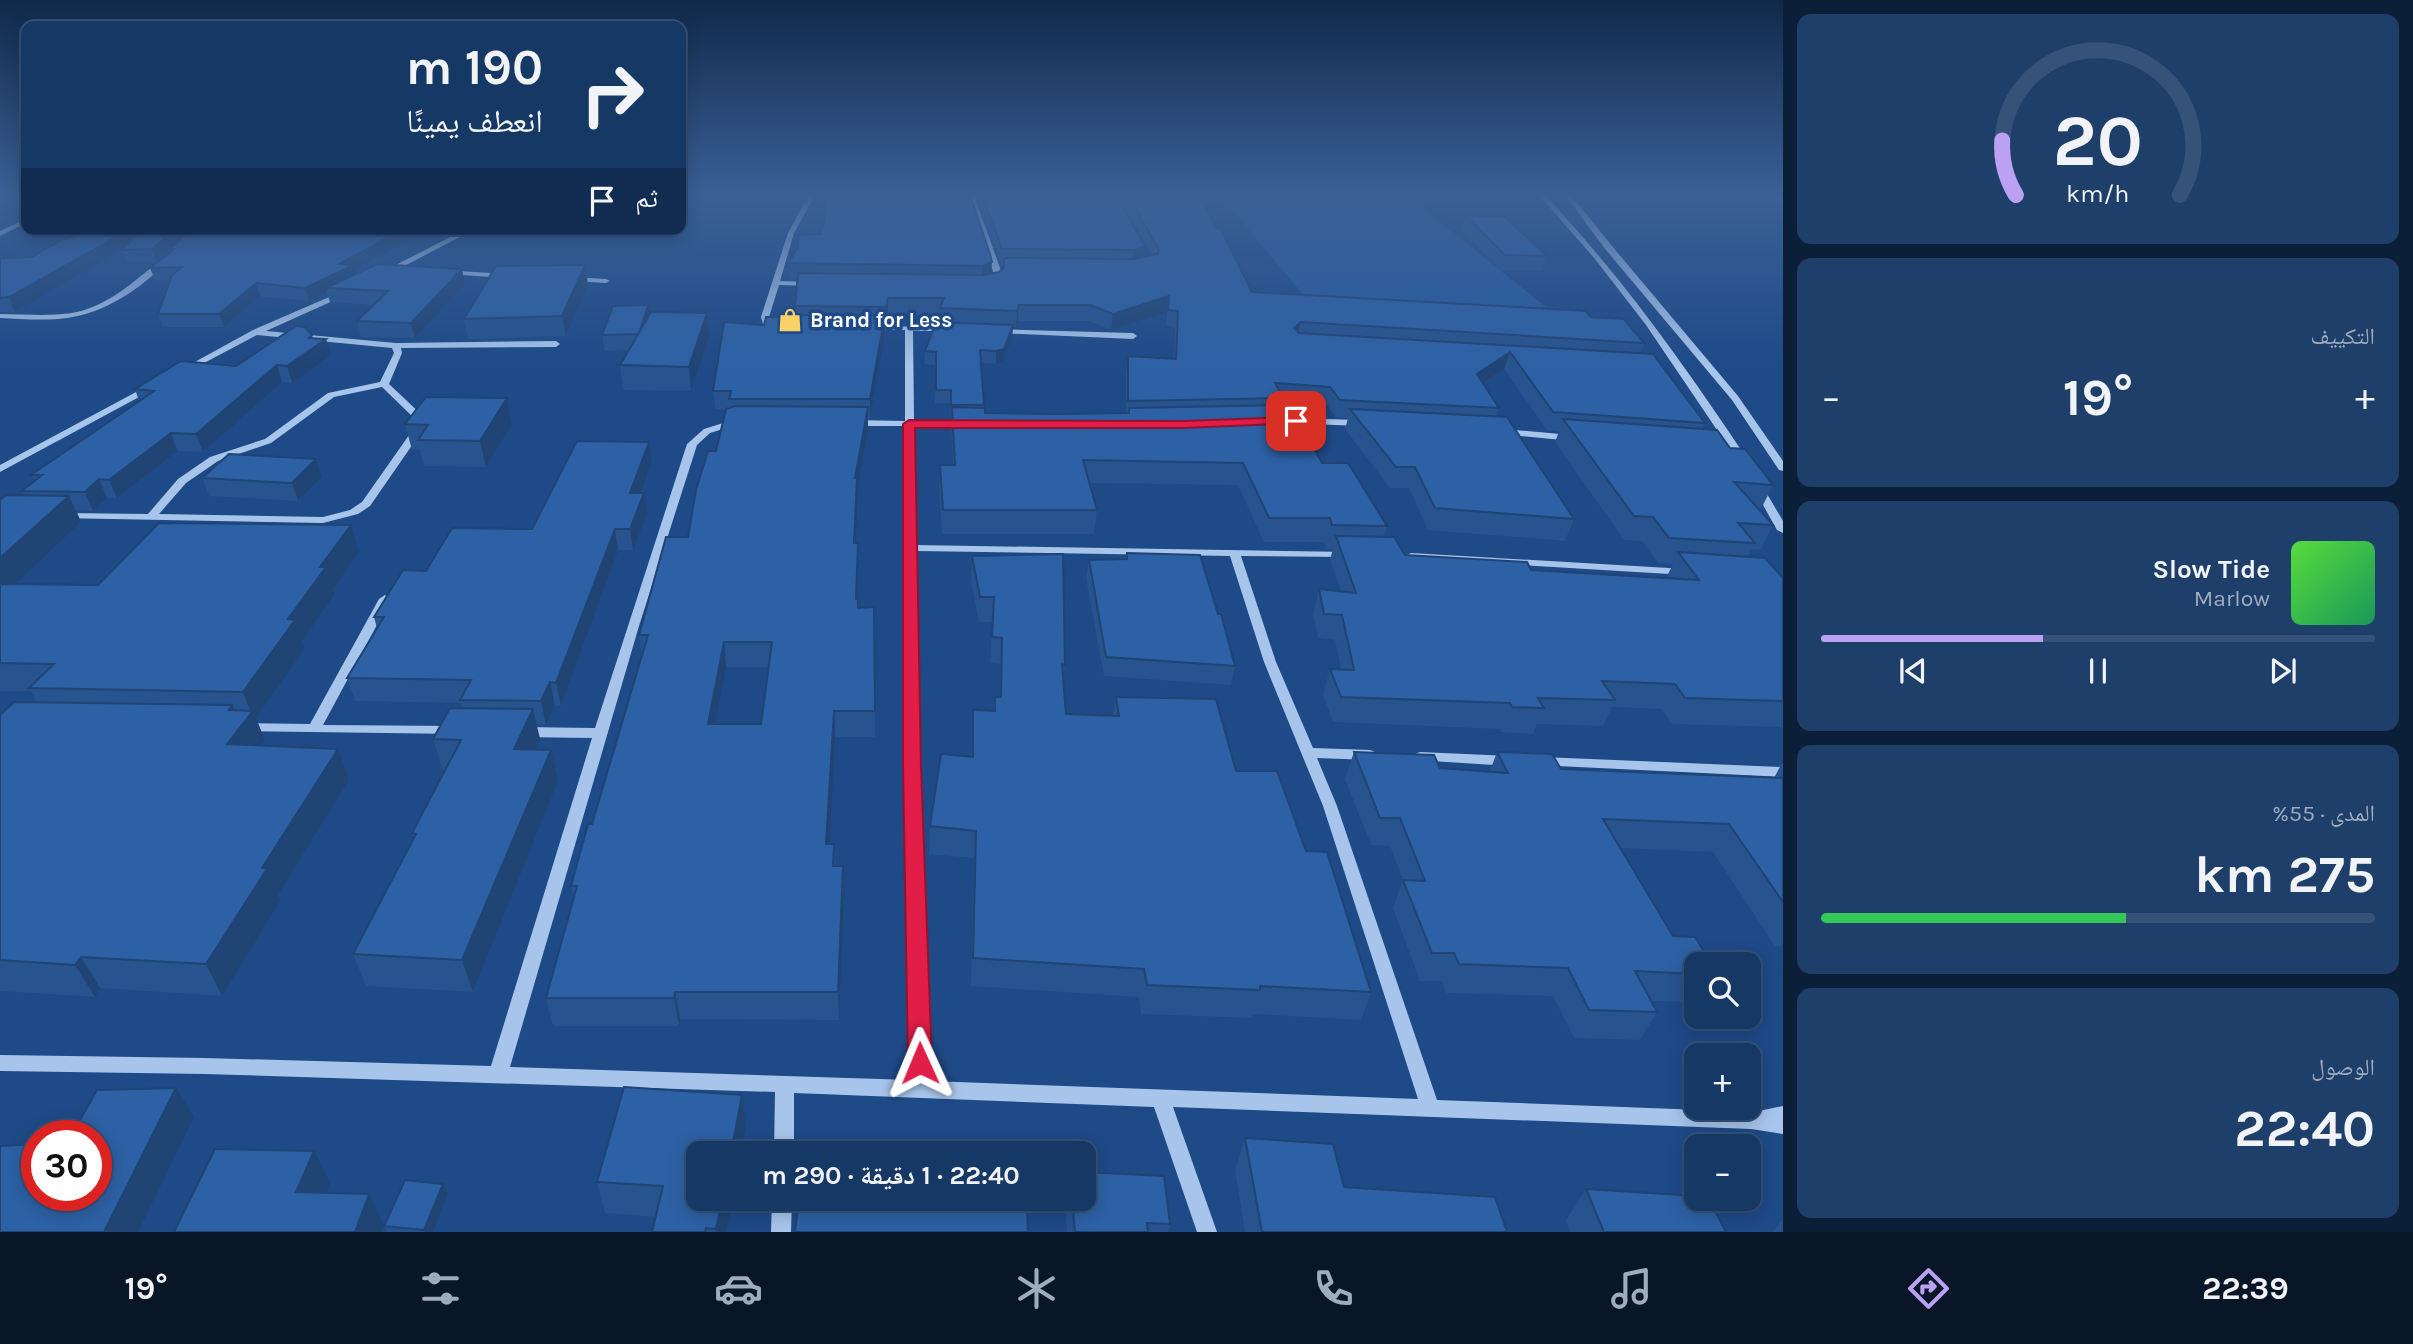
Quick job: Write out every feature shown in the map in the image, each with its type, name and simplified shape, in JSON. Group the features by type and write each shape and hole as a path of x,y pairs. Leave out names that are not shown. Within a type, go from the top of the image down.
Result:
{"street":[{"path":"0,316 56,316 89,311 113,299 173,252"},
{"path":"370,280 425,252"},
{"path":"782,327 766,323 765,317 786,252"},
{"path":"983,286 996,281 996,268 991,252"},
{"path":"1591,252 1623,290 1681,368 1736,450 1783,530"},
{"path":"1613,252 1735,398 1783,468"},
{"path":"394,268 419,270"},
{"path":"996,268 1009,268"},
{"path":"432,271 510,276"},
{"path":"565,279 606,281"},
{"path":"777,283 818,284"},
{"path":"175,374 256,332 358,286"},
{"path":"862,328 951,329"},
{"path":"909,328 912,765 921,1090"},
{"path":"993,331 1133,336"},
{"path":"256,332 396,346 556,344"},
{"path":"384,384 398,353 396,346"},
{"path":"1668,367 1681,368"},
{"path":"0,469 164,380"},
{"path":"150,518 181,481 214,459 268,442 331,395 384,384"},
{"path":"55,516 323,520 354,512 366,504 419,428 421,419 384,384"},
{"path":"1272,421 1369,423"},
{"path":"498,1075 692,444 707,431 735,422 749,422"},
{"path":"843,423 973,424"},
{"path":"1489,431 1579,438"},
{"path":"1723,449 1736,450"},
{"path":"910,548 1357,555"},
{"path":"1235,554 1270,662 1330,806 1432,1109"},
{"path":"1397,555 1700,572"},
{"path":"314,729 385,599"},
{"path":"232,727 464,731"},
{"path":"505,731 601,733"},
{"path":"1308,753 1783,772"},
{"path":"0,1063 498,1075 1684,1118"},
{"path":"783,1141 785,1085"},
{"path":"1161,1100 1207,1232"},
{"path":"1761,1118 1783,1115"},
{"path":"1751,1120 1783,1125"},
{"path":"781,1232 782,1211"}],"shaded area":[{"path":"1268,252 1478,252 1546,307 1316,310"}],"building":[{"path":"40,252 89,252 9,297 0,298 0,258 32,257"},
{"path":"170,252 360,252 339,264 354,265 305,288 256,283 219,314 158,314 172,275 182,267 150,268"},
{"path":"795,252 989,252 992,262 983,266 788,263"},
{"path":"1233,252 1252,292 1586,311 1591,317 1624,319 1644,343 1301,322 1294,328 1299,333 1653,354 1705,423 1553,412 1510,352 1477,374 1499,408 1340,400 1330,387 1275,383 1284,398 1128,401 1128,356 1176,359 1178,311 1168,310 1169,296 1113,314 1090,305 1019,305 1017,311 940,308 944,298 888,298 886,307 795,306 798,273 984,275 999,272 1004,267 1004,258 1134,259 1158,254"},
{"path":"1502,252 1543,252 1547,256 1505,255"},
{"path":"377,264 462,269 411,323 357,321 388,291 326,288"},
{"path":"585,265 562,316 464,319 496,266"},
{"path":"648,305 638,334 602,335 613,306"},
{"path":"651,312 707,313 689,367 620,365"},
{"path":"885,315 870,399 729,399 731,391 713,391 724,322 764,325 766,317"},
{"path":"936,322 1013,325 1004,349 980,350 984,405 951,405 951,390 936,390 936,352 925,351"},
{"path":"296,326 305,327 312,335 309,338 326,339 287,366 277,365 196,434 171,433 109,480 99,479 85,492 22,491 42,475 31,475 154,391 135,389 181,361 236,366"},
{"path":"426,397 507,398 480,441 418,440 428,425 405,424"},
{"path":"1290,405 1322,463 1348,463 1387,526 1332,525 1330,518 1269,518 1243,463 1083,460 1097,510 943,510 940,465 955,465 952,407 985,408 985,413 1057,414 1129,413 1129,408"},
{"path":"735,406 868,407 855,478 854,543 858,543 858,608 874,607 875,711 834,711 826,844 834,844 833,866 843,866 838,992 675,992 674,998 546,998 577,886 571,886 588,824 592,824 648,635 639,635 666,537 688,537 696,490 708,451 716,451 726,409","holes":["724,642 772,642 761,724 708,724"]},
{"path":"1350,409 1507,417 1574,519 1435,508 1415,467 1396,467"},
{"path":"1563,419 1717,430 1730,448 1745,449 1773,485 1734,482 1773,525 1738,523 1755,543 1669,538 1653,517 1634,516"},
{"path":"577,441 649,442 630,493 644,493 630,529 615,529 556,683 550,682 541,701 460,700 471,680 347,678 384,617 374,617 403,570 426,571 452,528 532,529"},
{"path":"229,454 316,459 292,483 202,478"},
{"path":"6,495 69,496 0,558 0,500"},
{"path":"159,523 351,525 320,567 326,567 288,619 295,620 243,692 29,688 54,664 0,663 0,584 98,585"},
{"path":"1336,536 1394,537 1405,555 1527,562 1531,570 1699,580 1678,552 1765,558 1783,578 1783,701 1685,698 1675,684 1602,681 1615,700 1538,698 1544,708 1512,707 1510,703 1341,697 1330,669 1354,670 1342,615 1324,614 1319,589 1356,593"},
{"path":"1127,553 1200,555 1218,614 1221,614 1235,666 1106,657 1089,560 1127,559"},
{"path":"1063,554 1065,665 1062,664 1066,714 1119,716 1116,697 1216,699 1236,771 1277,771 1306,851 1327,852 1371,992 1260,986 1260,990 1147,985 1144,969 973,958 976,831 930,826 941,754 973,757 973,710 995,711 995,697 1001,697 1002,638 992,637 994,597 980,597 972,556"},
{"path":"14,702 232,705 229,710 253,711 227,744 338,749 262,868 267,869 206,964 81,957 75,965 0,960 0,715"},
{"path":"450,708 533,709 514,749 551,750 462,960 353,954 416,834 412,833 461,740 433,739"},
{"path":"1354,752 1434,755 1440,768 1508,773 1497,752 1552,754 1561,769 1783,778 1783,902 1729,824 1603,819 1673,936 1695,937 1704,952 1684,952 1684,973 1635,971 1657,1012 1589,1010 1568,968 1459,964 1454,953 1432,953 1403,880 1425,881 1400,818 1380,818"},
{"path":"624,1087 742,1095 733,1141 686,1141 686,1211 720,1211 716,1229 706,1228 705,1232 652,1232 663,1186 597,1182"},
{"path":"176,1088 104,1232 0,1232 0,1146 21,1145 21,1211 112,1211 112,1120 80,1120 97,1090"},
{"path":"1245,1138 1333,1144 1344,1187 1495,1197 1507,1232 1262,1232"},
{"path":"215,1149 314,1151 296,1192 369,1194 355,1232 174,1232"},
{"path":"1096,1173 1164,1176 1170,1224 1147,1223 1148,1232 1075,1232 1073,1211 1096,1211"},
{"path":"405,1180 443,1184 424,1230 384,1226"},
{"path":"1586,1189 1684,1195 1684,1211 1715,1211 1726,1232 1604,1232"},
{"path":"798,1211 1027,1211 1028,1232 795,1232"}],"place":[{"name":"Brand for Less","path":"790,320"}],"route":[{"path":"920,1063 912,765 909,424 1183,424 1296,421"}]}
